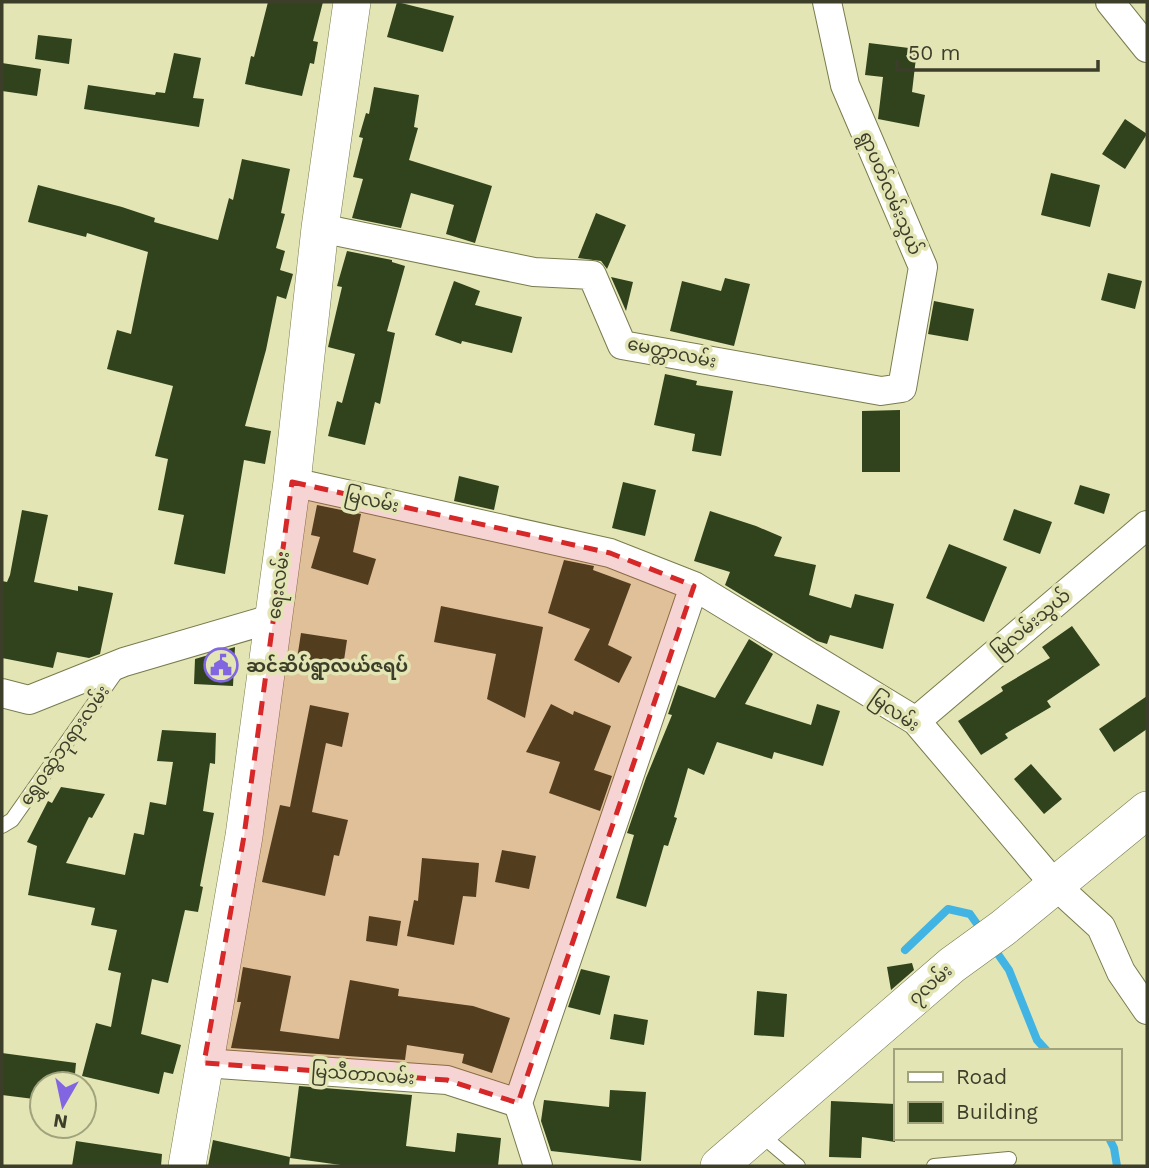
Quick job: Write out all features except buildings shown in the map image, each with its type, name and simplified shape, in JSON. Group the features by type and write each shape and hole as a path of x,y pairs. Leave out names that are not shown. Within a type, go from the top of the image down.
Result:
{"street":[{"name":"ရေးလမ်း","path":"187,1166 244,836 292,482 320,228 352,2"},
{"path":"345,50 359,46 367,2"},
{"name":"ရွာပတ်လမ်းသွယ်","path":"827,2 845,85 923,267 902,388"},
{"path":"1110,2 1147,48"},
{"name":"မေတ္တာလမ်း","path":"320,228 534,272 592,275 622,345 881,391 902,388"},
{"name":"မြလမ်း","path":"292,482 610,553 694,586 916,721 1055,885 1101,927 1121,972 1147,1010"},
{"name":"မြလမ်းသွယ်","path":"916,721 1147,525"},
{"path":"538,1166 518,1103 694,586"},
{"name":"ရွှေဝဆွဲဘုရားလမ်း","path":"2,693 29,700 124,662 274,618"},
{"name":"၇လမ်း","path":"719,1166 953,965 1003,928 1147,810"},
{"name":"မြသီတာလမ်း","path":"204,1063 447,1080 518,1103"}],"lane":[{"name":"ရွှေဝဆွဲဘုရားလမ်း","path":"2,826 12,820 124,662"},
{"path":"759,1133 799,1166"},
{"path":"934,1166 1009,1159"}],"highlighted area":[{"path":"292,482 610,553 694,586 518,1103 447,1080 204,1063 244,836"}],"waterway":[{"path":"905,950 948,909 970,914 982,931"},
{"path":"993,947 1009,970 1037,1040 1045,1049"},
{"path":"1110,1140 1117,1166"}],"place":[{"name":"ဆင်ဆိပ်ရွာလယ်ဇရပ်","path":"221,665"}]}
